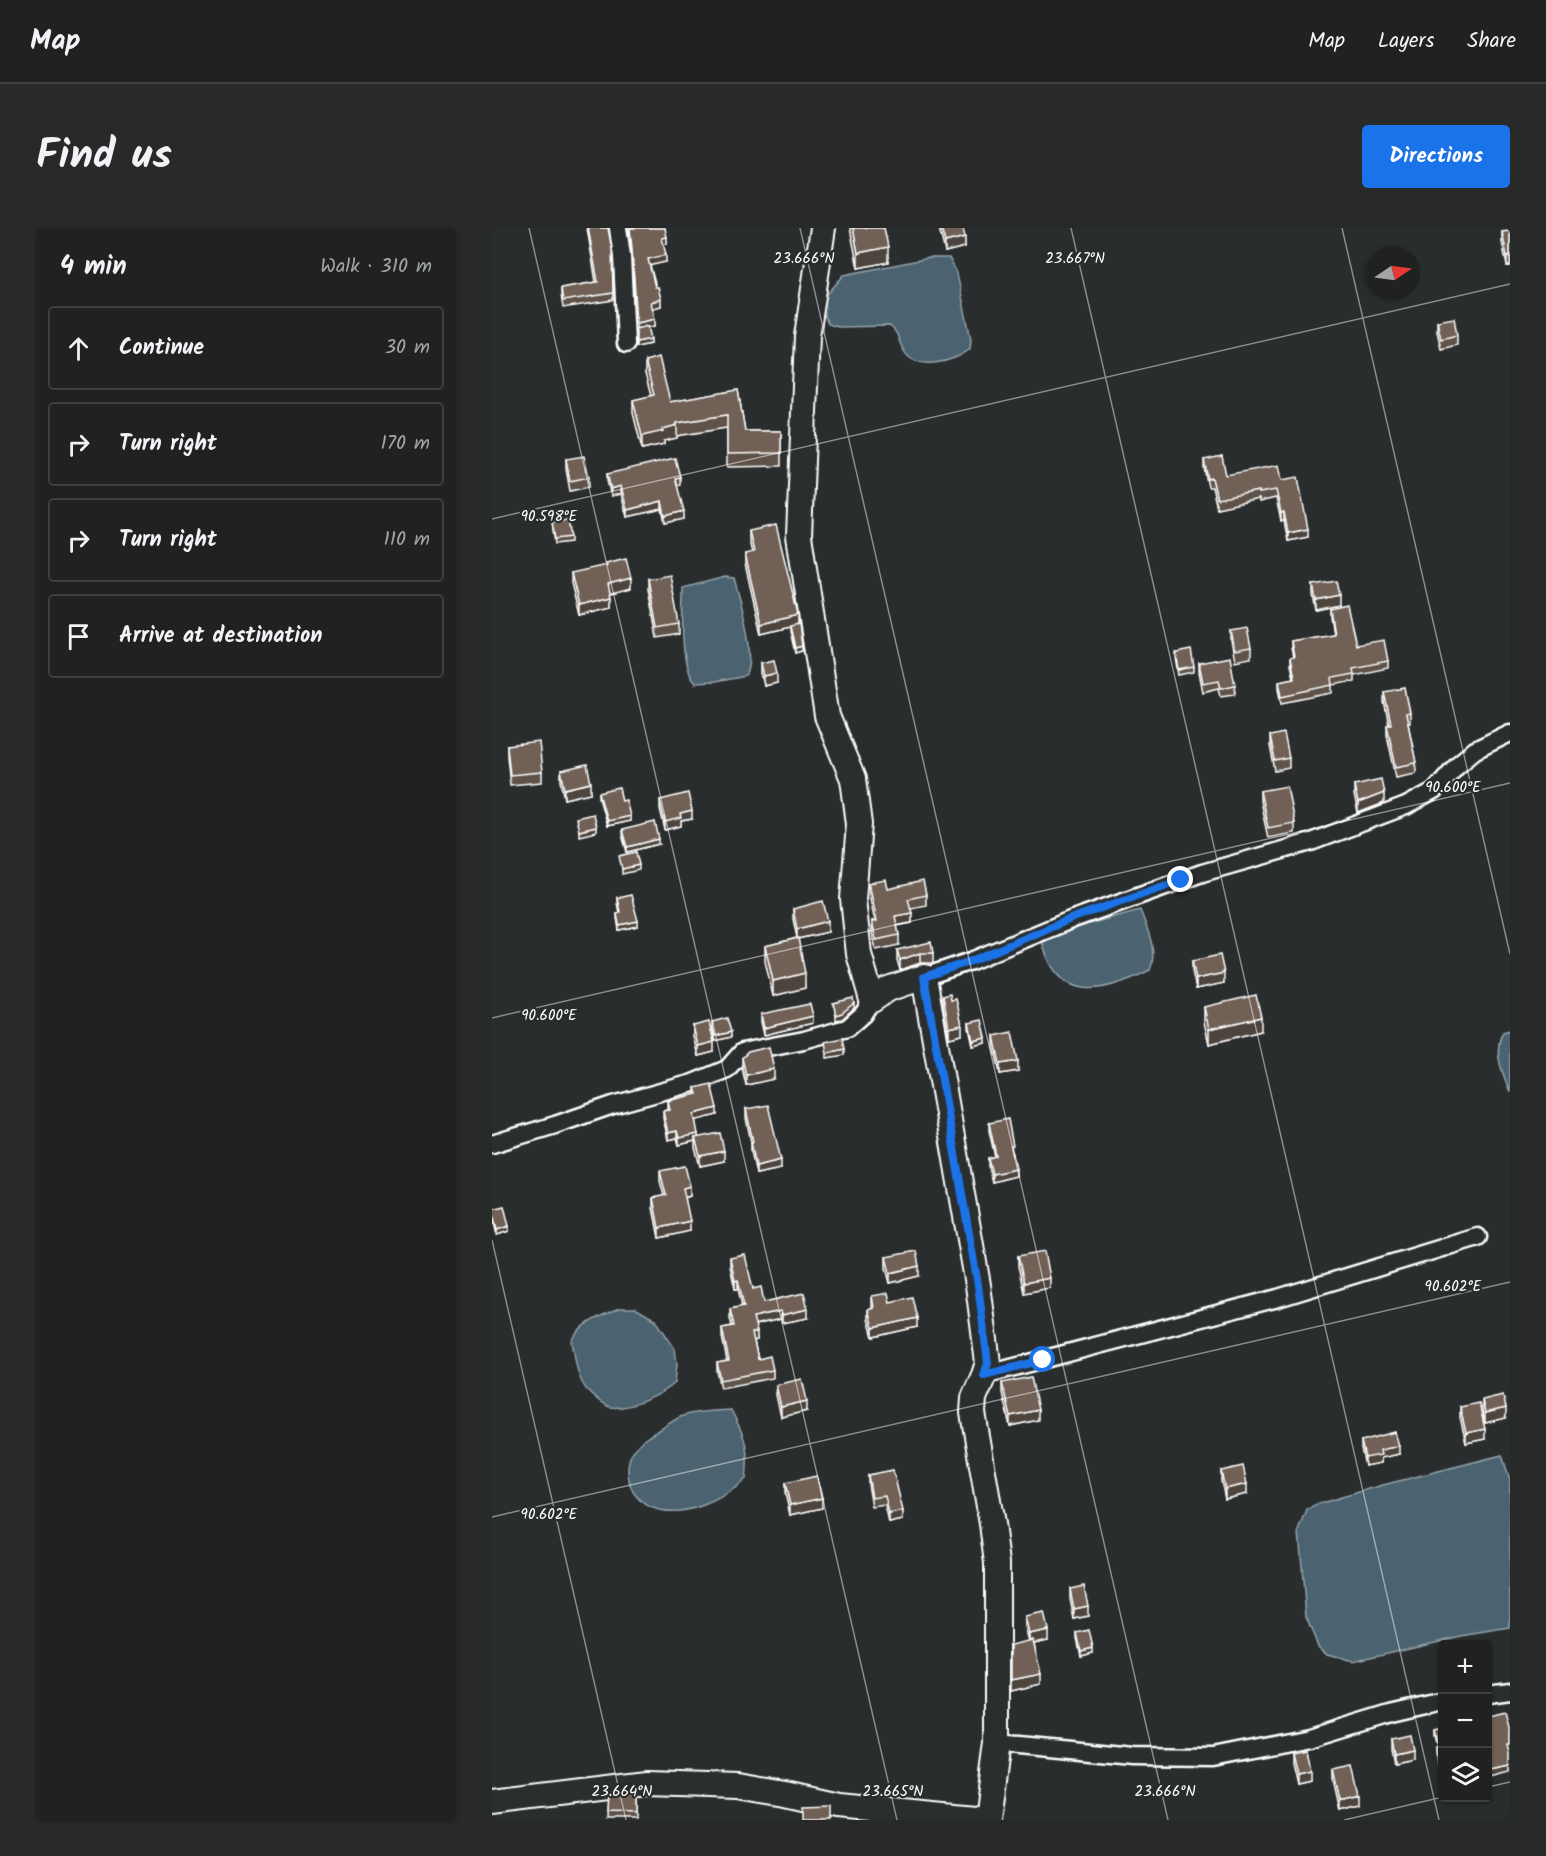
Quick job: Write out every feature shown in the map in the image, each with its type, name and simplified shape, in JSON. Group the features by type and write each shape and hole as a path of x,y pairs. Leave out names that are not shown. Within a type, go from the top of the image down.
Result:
{"street":[{"path":"618,228 622,255 626,344"},
{"path":"823,228 807,336 799,536 827,716 853,779 859,824 853,899 859,954 872,1000"},
{"path":"492,1144 613,1105 693,1083 727,1069 742,1052 804,1040 847,1028 862,1014 872,1000 888,989 971,961 1073,918 1202,873 1311,842 1406,806 1434,791 1457,765 1475,750 1510,733"},
{"path":"492,1802 647,1783 738,1786 838,1806 985,1820 997,1743 997,1563 973,1413 974,1398 988,1363 978,1285 924,977"},
{"path":"984,1375 1278,1298 1478,1237"},
{"path":"1492,1693 1510,1691"},
{"path":"997,1743 1132,1756 1213,1757 1309,1738 1391,1713 1438,1702"}],"water":[{"path":"929,258 949,258 957,273 971,339 970,349 963,354 936,363 917,361 904,351 896,333 890,326 838,327 828,324 823,312 823,299 844,275"},
{"path":"725,577 734,578 740,599 749,642 749,667 746,676 695,683 686,665 684,652 683,588"},
{"path":"1140,910 1152,947 1150,970 1132,979 1097,988 1082,988 1069,983 1057,974 1048,959 1041,937"},
{"path":"1510,1030 1510,1092 1504,1078 1498,1047 1503,1032"},
{"path":"619,1308 635,1308 656,1320 675,1349 677,1364 675,1383 669,1388 635,1404 610,1407 598,1400 583,1385 576,1366 572,1341 586,1325"},
{"path":"731,1410 740,1428 747,1451 746,1479 715,1500 690,1509 665,1511 646,1505 637,1497 631,1487 628,1467 633,1452 644,1439 685,1415"},
{"path":"1502,1455 1510,1480 1510,1628 1438,1640 1353,1661 1327,1654 1318,1646 1306,1617 1299,1531 1307,1510 1318,1504"}],"building":[{"path":"588,228 608,228 612,250 613,293 563,301 561,288 598,282"},
{"path":"630,228 665,228 667,237 662,238 666,255 648,259 655,287 658,287 661,299 651,302 655,319 637,323 632,249"},
{"path":"853,228 884,228 888,247 858,253"},
{"path":"941,228 963,228 965,237 945,242"},
{"path":"1510,231 1510,256 1507,256 1502,232"},
{"path":"1454,318 1457,335 1441,339 1437,321"},
{"path":"648,326 651,339 636,342 636,329"},
{"path":"659,357 670,402 738,390 745,431 781,431 781,453 727,454 727,415 677,423 677,425 663,429 664,431 642,436 633,400 654,395 645,361"},
{"path":"584,456 589,477 570,481 566,459"},
{"path":"1222,456 1226,475 1279,465 1282,480 1298,477 1308,529 1288,533 1276,490 1217,499 1212,478 1208,479 1204,460"},
{"path":"675,458 680,477 675,478 684,511 665,516 662,501 627,510 621,486 611,489 607,474"},
{"path":"568,520 571,537 555,539 552,522"},
{"path":"776,525 798,615 761,624 745,554 754,552 749,531"},
{"path":"626,558 631,578 608,584 611,597 579,605 571,573"},
{"path":"670,575 679,624 657,628 648,579"},
{"path":"1336,581 1339,595 1316,600 1313,585"},
{"path":"1347,605 1356,645 1384,640 1388,661 1353,668 1354,674 1332,678 1333,685 1282,696 1279,681 1294,678 1290,658 1294,657 1291,641 1334,634 1330,609"},
{"path":"799,624 802,646 795,648 790,626"},
{"path":"1247,628 1251,648 1235,651 1231,631"},
{"path":"1191,650 1194,667 1179,670 1176,653"},
{"path":"1230,657 1235,685 1221,688 1219,680 1203,683 1199,663"},
{"path":"774,660 777,673 764,676 761,663"},
{"path":"1405,688 1410,713 1406,714 1416,763 1396,767 1387,725 1391,724 1384,692"},
{"path":"1284,733 1289,758 1275,761 1270,736"},
{"path":"539,742 542,772 510,775 507,746"},
{"path":"587,765 591,783 565,789 561,771"},
{"path":"1381,779 1384,793 1358,803 1354,785"},
{"path":"1287,786 1294,823 1268,828 1260,791"},
{"path":"619,788 622,801 626,800 630,816 607,821 599,793"},
{"path":"688,793 692,811 680,814 681,818 665,822 660,800"},
{"path":"593,814 596,827 579,831 576,818"},
{"path":"655,822 659,839 627,847 622,830"},
{"path":"636,852 639,865 622,869 619,856"},
{"path":"886,880 888,889 923,881 926,895 908,899 912,913 895,916 899,935 876,940 872,921 877,921 869,883"},
{"path":"631,895 638,921 619,925 617,913 620,912 617,898"},
{"path":"823,901 828,921 797,929 793,909"},
{"path":"798,938 805,973 773,981 765,946"},
{"path":"931,942 933,953 920,953 900,960 897,950"},
{"path":"1220,955 1224,973 1196,979 1192,961"},
{"path":"950,994 951,1000 956,999 962,1025 949,1028 943,996"},
{"path":"1256,995 1261,1017 1209,1029 1204,1007"},
{"path":"853,998 854,1003 836,1015 833,1003"},
{"path":"810,1004 813,1016 764,1028 761,1014"},
{"path":"727,1018 731,1032 715,1036 712,1022"},
{"path":"982,1020 986,1038 973,1041 969,1023"},
{"path":"709,1022 714,1042 698,1046 693,1026"},
{"path":"1012,1032 1018,1061 1000,1064 994,1036"},
{"path":"842,1038 844,1049 827,1053 825,1042"},
{"path":"769,1047 774,1069 746,1075 742,1058 748,1052"},
{"path":"711,1084 717,1108 694,1114 698,1134 679,1138 677,1131 668,1133 663,1111 670,1110 668,1101 697,1094 695,1088"},
{"path":"768,1105 781,1160 756,1166 746,1109"},
{"path":"1008,1119 1016,1169 992,1174 988,1158 996,1156 989,1123"},
{"path":"720,1133 724,1151 700,1156 695,1138"},
{"path":"685,1166 690,1186 683,1188 690,1221 659,1228 653,1198 666,1195 660,1171"},
{"path":"504,1206 509,1226 497,1230 492,1209"},
{"path":"916,1251 919,1266 890,1273 886,1257"},
{"path":"1045,1251 1050,1278 1024,1283 1018,1256"},
{"path":"745,1255 753,1289 761,1287 764,1302 804,1293 808,1309 782,1315 781,1311 753,1317 757,1332 752,1333 758,1359 770,1356 773,1370 721,1380 717,1363 729,1361 722,1328 734,1326 730,1309 744,1306 730,1258"},
{"path":"888,1293 890,1302 912,1297 917,1318 873,1328 868,1310 874,1308 872,1296"},
{"path":"1031,1377 1038,1410 1010,1416 1002,1383"},
{"path":"802,1379 807,1401 781,1407 776,1385"},
{"path":"1503,1395 1506,1408 1485,1413 1482,1400"},
{"path":"1479,1403 1485,1429 1466,1433 1460,1407"},
{"path":"1395,1432 1399,1446 1380,1450 1381,1455 1365,1458 1361,1441"},
{"path":"1243,1466 1247,1484 1225,1489 1221,1471"},
{"path":"893,1470 903,1511 889,1514 885,1496 872,1498 868,1475"},
{"path":"817,1476 822,1498 790,1505 785,1483"},
{"path":"1084,1586 1088,1606 1074,1609 1070,1589"},
{"path":"1044,1613 1048,1630 1029,1634 1025,1617"},
{"path":"1089,1630 1093,1648 1081,1651 1077,1633"},
{"path":"1033,1640 1041,1674 1011,1680 1011,1645"},
{"path":"1505,1712 1510,1731 1510,1745 1508,1745 1510,1766 1492,1770 1492,1748 1492,1715"},
{"path":"1410,1735 1413,1750 1394,1754 1391,1739"},
{"path":"1306,1750 1310,1771 1296,1774 1291,1753"},
{"path":"1353,1766 1360,1796 1340,1801 1333,1770"},
{"path":"607,1793 636,1794 636,1814 606,1813"},
{"path":"831,1806 831,1820 803,1820 803,1807"}],"route":[{"path":"1043,1360 984,1375 988,1363 978,1285 924,977 971,961 1073,918 1181,880"}]}
